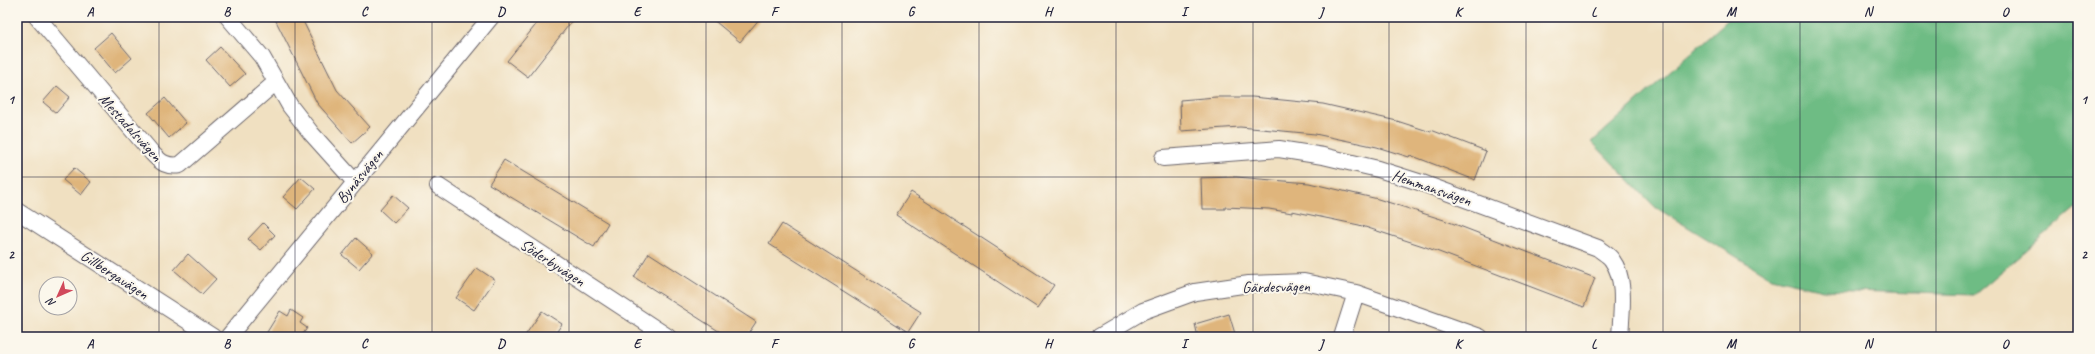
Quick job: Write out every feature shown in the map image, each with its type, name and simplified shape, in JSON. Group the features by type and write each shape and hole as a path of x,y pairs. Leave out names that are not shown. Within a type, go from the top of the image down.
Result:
{"street":[{"name":"Mestadalsvägen","path":"37,17 152,154 159,161 169,166 180,165 276,82"},
{"path":"228,17 262,57 290,106 310,133 354,182"},
{"name":"Bynäsvägen","path":"228,337 491,17"},
{"name":"Hemmansvägen","path":"1163,158 1279,149 1323,156 1378,169 1422,182 1598,248 1612,260 1619,274 1622,294 1620,337"},
{"name":"Söderbyvägen","path":"438,186 668,337"},
{"name":"Gillbergavägen","path":"17,210 213,337"},
{"name":"Gärdesvägen","path":"1099,337 1143,311 1195,292 1249,284 1304,282 1356,293 1480,337"},
{"path":"1342,337 1356,293"}],"green space":[{"path":"1731,17 2078,17 2078,206 1974,295 1823,290 1771,278 1655,207 1592,142"}],"building":[{"path":"274,17 301,17 337,90 370,127 352,143 317,103"},
{"path":"542,17 575,17 528,77 507,61"},
{"path":"710,17 761,17 740,42"},
{"path":"111,33 132,58 115,73 94,48"},
{"path":"220,47 245,74 230,87 206,60"},
{"path":"57,86 70,97 56,113 43,102"},
{"path":"1216,97 1252,97 1323,104 1397,121 1431,132 1431,130 1486,151 1475,180 1410,155 1409,157 1377,147 1315,134 1240,127 1181,131 1180,100"},
{"path":"165,98 186,123 169,138 148,113"},
{"path":"504,160 608,223 594,247 489,184"},
{"path":"74,168 91,182 81,195 63,180"},
{"path":"301,177 315,189 297,209 283,197"},
{"path":"1236,177 1309,183 1378,199 1444,220 1595,278 1584,307 1423,246 1359,225 1292,211 1292,213 1269,209 1225,207 1225,209 1202,209 1201,178"},
{"path":"911,192 1054,285 1038,308 896,215"},
{"path":"393,195 408,208 394,223 380,210"},
{"path":"263,223 275,235 261,250 248,239"},
{"path":"782,224 921,312 908,332 769,244"},
{"path":"356,238 373,253 359,269 342,255"},
{"path":"649,253 756,322 746,337 728,337 634,277"},
{"path":"188,254 216,279 202,294 174,270"},
{"path":"477,268 495,280 474,310 456,298"},
{"path":"291,310 303,318 300,323 307,328 301,337 264,337 280,311 288,316"},
{"path":"542,311 562,324 553,337 524,337"},
{"path":"1229,314 1236,337 1198,337 1195,324"}]}
